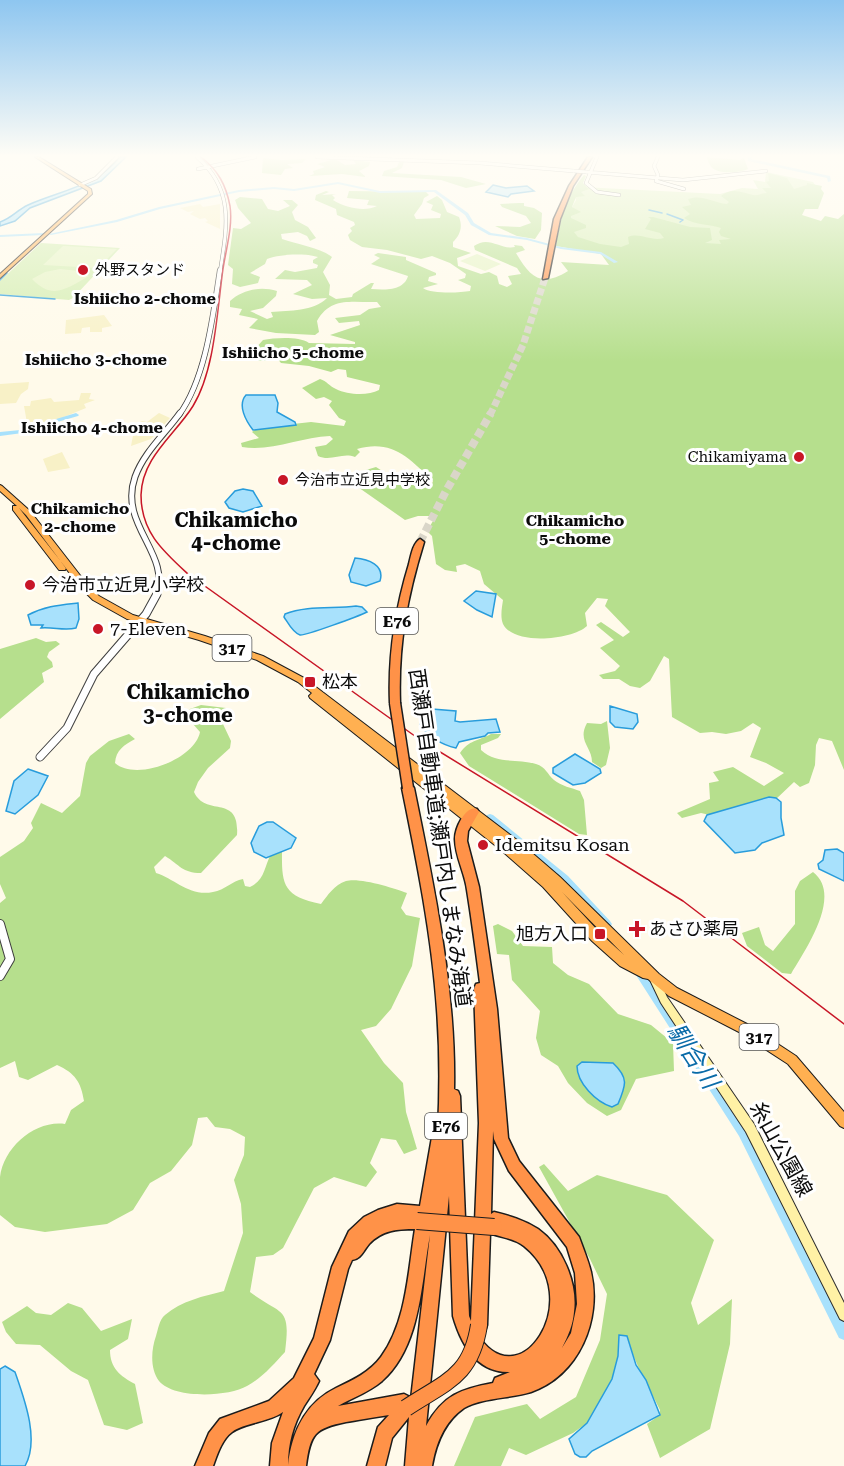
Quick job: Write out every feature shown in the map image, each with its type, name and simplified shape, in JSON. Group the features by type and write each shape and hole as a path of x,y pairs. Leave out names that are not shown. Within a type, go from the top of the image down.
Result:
{"highway":[{"path":"0,277 56,225"},
{"path":"545,278 556,225"},
{"name":"317","path":"0,487 28,513 87,590 114,609 139,621"},
{"name":"317","path":"0,493 21,515 91,601 111,614 139,621 242,657 296,684 469,815 547,884 596,937 624,962 655,978 673,992 773,1046 792,1060 844,1122"},
{"name":"西瀬戸自動車道;瀬戸内しまなみ海道","path":"414,1466 444,1162 447,1085 443,985 430,896 408,788 395,703 393,662 396,626 420,542"},
{"path":"466,1397 529,1384 541,1379 563,1361 579,1335 585,1304 585,1287 579,1258 565,1229 524,1180 505,1152 499,1127 490,1009 473,887 460,841 469,815"},
{"path":"301,1440 313,1424 321,1418 405,1405 446,1385 464,1370 476,1348 479,1325 485,1097 481,979 472,902 455,837 457,826 469,815"},
{"path":"443,985 450,1046 457,1156 458,1281 461,1316 479,1352 502,1364 516,1364 528,1360 538,1352 553,1333 557,1289 548,1262 536,1246 521,1235 494,1223"},
{"path":"297,1466 301,1440 308,1421 321,1405 365,1382 385,1365 400,1341 405,1325 438,1148 445,1008"},
{"path":"204,1466 214,1438 226,1425 274,1408 300,1384 322,1340 344,1257 361,1229 369,1222 387,1214 526,1228 546,1246 554,1258 564,1284 565,1313 558,1340 542,1361 509,1382 466,1397 444,1412 435,1424 423,1466"},
{"path":"279,1466 280,1447 286,1424 323,1356 346,1273 358,1245 364,1237 379,1226 418,1217"},
{"path":"376,1466 384,1433 405,1405"}],"main road":[{"name":"糸山公園線","path":"655,978 664,1000 750,1128 844,1315"}],"street":[{"path":"40,757 59,741 67,730 94,674 139,621 157,593 160,573 158,564 133,518 131,495 141,462 189,400 195,388 204,355 225,225"},
{"path":"0,924 10,959 0,976"}],"shaded area":[{"path":"104,315 112,326 102,328 102,332 90,332 90,327 82,328 81,333 65,334 66,320"},
{"path":"29,382 28,389 21,394 16,403 0,404 0,384"},
{"path":"81,393 91,393 89,399 95,400 84,404 86,408 54,421 27,423 24,406 30,406 31,401 51,398 54,402 79,400"},
{"path":"159,413 170,418 151,439 131,446 135,425 142,421 147,422"},
{"path":"62,452 70,468 48,472 43,459"}],"green space":[{"path":"247,225 305,225 316,238 310,241 307,236 298,232 281,234 282,239 332,257 323,272 330,285 329,295 336,299 352,297 353,294 371,283 374,283 371,289 387,289 398,287 406,281 408,276 371,264 380,258 374,255 378,253 406,257 406,260 436,273 429,277 428,281 438,284 423,288 427,290 465,292 470,291 471,286 458,280 465,278 466,274 450,263 432,256 421,259 387,250 362,247 350,240 348,235 352,231 350,228 354,225 461,225 453,247 471,253 457,258 458,266 481,274 489,272 497,276 499,284 507,287 512,284 508,276 521,274 517,268 475,250 474,246 490,242 504,247 522,246 525,250 516,253 531,274 550,279 568,271 561,262 609,265 601,254 556,246 560,225 586,225 586,228 574,232 578,237 600,244 621,247 629,244 628,237 632,236 664,238 660,233 645,229 647,225 710,228 712,240 705,243 721,244 719,240 731,239 721,236 719,232 721,228 708,225 844,225 844,770 832,741 819,738 816,745 815,765 809,783 800,787 794,782 774,801 714,816 701,813 682,818 677,813 710,799 709,783 719,781 713,772 733,767 764,786 784,773 750,757 761,728 753,723 741,731 726,734 700,733 672,717 669,659 664,656 650,681 640,688 630,686 619,679 603,679 599,675 615,671 620,666 600,648 614,640 596,625 601,622 623,637 630,632 605,606 608,599 597,598 585,613 587,626 569,635 530,638 509,631 502,621 503,600 484,584 480,571 465,564 456,566 457,572 445,570 436,564 432,536 427,531 436,516 418,516 405,520 355,485 355,477 364,475 366,470 376,467 395,479 431,487 433,481 408,458 399,453 380,447 369,447 357,449 360,452 355,457 323,458 318,456 315,447 326,445 333,439 330,436 264,448 242,447 241,443 259,438 252,432 257,428 311,422 344,426 346,421 339,418 329,405 332,401 324,397 316,399 302,388 320,379 336,389 352,394 374,392 379,390 380,385 347,377 346,370 338,369 331,372 309,366 281,363 275,356 269,356 265,361 258,361 257,358 238,358 240,354 255,349 263,340 274,339 293,338 309,343 355,344 355,342 330,335 360,325 359,321 339,323 335,318 360,315 369,309 381,307 377,302 336,304 323,313 317,321 319,332 315,335 276,333 249,328 258,319 239,315 242,309 230,307 230,301 246,292 258,289 277,291 276,296 263,308 250,311 267,319 273,317 271,312 308,308 327,298 312,299 293,294 312,285 307,280 275,279 285,270 295,272 317,268 318,265 313,263 313,260 318,257 285,255 272,257 250,273 260,277 258,283 240,287 232,284 233,269 228,265 233,228 241,229"},
{"path":"541,225 535,239 517,236 495,226"},
{"path":"564,225 792,225 770,256 607,252 561,230"},
{"path":"41,243 120,248 69,300 0,294 0,281"},
{"path":"63,246 117,249 98,268 43,265"},
{"path":"477,254 501,264 485,271 460,261"},
{"path":"60,269 79,271 89,276 67,288 53,291 40,286 32,279 45,272"},
{"path":"36,638 46,642 56,641 60,644 49,652 47,657 53,667 42,673 44,682 0,719 0,649"},
{"path":"201,705 226,708 227,712 222,722 231,741 230,748 208,768 194,792 199,800 206,804 228,810 233,814 237,822 237,835 201,873 185,870 165,856 154,867 156,873 197,892 217,891 243,879 245,886 250,887 259,881 272,853 282,844 283,877 290,891 297,896 321,904 338,885 346,881 368,882 407,893 401,908 406,915 420,918 412,966 391,1009 376,1026 361,1030 384,1063 403,1083 406,1112 417,1149 404,1154 396,1140 381,1138 370,1163 377,1172 366,1187 334,1177 314,1188 283,1248 273,1255 256,1257 250,1292 282,1313 287,1326 285,1352 263,1375 247,1386 215,1394 188,1393 166,1387 156,1376 152,1359 153,1347 160,1322 171,1310 201,1297 224,1291 243,1233 241,1204 234,1180 244,1155 245,1137 230,1129 215,1127 207,1117 198,1118 192,1145 171,1171 150,1183 133,1210 107,1224 45,1232 15,1227 0,1215 0,1177 14,1146 32,1131 43,1126 65,1124 71,1110 84,1101 76,1079 57,1065 28,1080 19,1077 15,1061 0,1068 0,903 6,898 0,884 0,857 24,841 33,828 31,823 41,803 62,813 80,796 86,763 90,756 109,741 129,734 135,739 121,748 115,763 124,768 136,770 164,765 188,751 196,742 200,732 185,719 190,709"},
{"path":"607,721 610,748 606,765 601,768 592,762 584,739 584,729 587,723 601,724"},
{"path":"491,734 501,734 498,738 481,745 481,750 487,755 539,765 557,782 580,791 584,800 587,835 579,834 469,766 460,753 470,743"},
{"path":"813,872 821,882 824,894 819,922 791,974 782,973 747,946 742,933 759,927 765,945 773,951 795,924 795,891 800,881"},
{"path":"498,924 512,931 523,946 552,947 553,963 568,975 589,984 618,1014 651,1025 673,1043 674,1071 636,1079 621,1110 607,1116 587,1103 568,1083 558,1066 541,1055 536,1038 540,1011 512,980 509,955 497,954 493,926"},
{"path":"544,1164 568,1191 597,1175 667,1195 714,1240 691,1303 698,1325 732,1299 730,1344 710,1429 660,1458 647,1424 660,1415 660,1410 637,1365 627,1336 619,1335 618,1356 612,1379 587,1423 573,1433 526,1455 509,1448 501,1466 454,1466 475,1417 527,1404 540,1419 576,1397 600,1340 607,1294 539,1167"},
{"path":"68,1303 82,1308 101,1331 132,1319 128,1339 110,1350 110,1356 117,1371 135,1384 143,1423 127,1430 104,1425 88,1380 71,1371 40,1345 16,1344 6,1332 2,1322 27,1306 36,1313 51,1315"}],"water":[{"path":"246,395 275,395 278,403 277,412 295,422 296,425 253,430 242,408"},
{"path":"243,489 253,491 262,506 243,512 229,508 225,502 235,491"},
{"path":"355,558 370,561 378,567 381,575 380,581 366,586 351,582 349,575"},
{"path":"476,591 496,594 492,617 464,601"},
{"path":"78,603 79,619 76,628 41,628 43,625 31,625 28,615 34,612 53,606"},
{"path":"362,607 367,612 300,635 291,628 284,617 285,614 302,609"},
{"path":"610,706 637,714 638,722 633,729 615,727 610,722"},
{"path":"432,709 456,711 455,721 460,722 496,719 500,732 488,733 485,736 459,742 456,748 451,747 431,736 420,724"},
{"path":"575,754 600,769 601,773 585,783 573,785 553,773 553,768"},
{"path":"28,769 48,776 38,795 15,814 6,811 14,781"},
{"path":"769,797 781,802 784,835 762,843 755,850 735,853 704,821 707,815"},
{"path":"273,822 296,838 291,848 266,858 254,852 251,843 259,826"},
{"path":"837,849 844,853 844,881 819,869 818,864 823,860 825,850"},
{"path":"582,1062 613,1063 618,1068 624,1082 618,1104 612,1107 588,1091 578,1072 577,1066"},
{"path":"619,1335 627,1336 636,1365 646,1380 660,1415 592,1451 586,1457 580,1457 575,1454 569,1439 587,1423 612,1379 618,1356"},
{"path":"5,1366 15,1372 29,1419 31,1444 25,1466 0,1466 0,1369"}],"waterway":[{"path":"51,234 95,225"},
{"path":"475,225 490,234 527,239 561,248 601,253 616,262"},
{"path":"0,236 43,234"},
{"path":"0,280 7,273"},
{"path":"0,295 55,299"},
{"path":"0,434 43,429 45,424 76,415"},
{"name":"馴合川","path":"490,818 565,879 607,924"},
{"name":"馴合川","path":"638,969 743,1132 844,1333"}],"tunnel":[{"path":"491,414 523,345 545,278"},
{"path":"420,542 446,491 491,414"}],"railway":[{"path":"230,225 214,340 206,375 193,406 153,458 143,481 142,508 155,540 188,574 419,739 683,901 844,1024"}],"place":[{"name":"外野スタンド","path":"83,270"},
{"name":"Chikamiyama","path":"799,457"},
{"name":"今治市立近見中学校","path":"283,480"},
{"name":"今治市立近見小学校","path":"30,585"},
{"name":"7-Eleven","path":"98,629"},
{"name":"松本","path":"310,682"},
{"name":"Idemitsu Kosan","path":"483,845"},
{"name":"あさひ薬局","path":"637,929"},
{"name":"旭方入口","path":"600,934"}],"district":[{"name":"Ishiicho 2-chome","path":"145,298"},
{"name":"Ishiicho 5-chome","path":"293,352"},
{"name":"Ishiicho 3-chome","path":"96,359"},
{"name":"Ishiicho 4-chome","path":"92,427"},
{"name":"Chikamicho 2-chome","path":"80,517"},
{"name":"Chikamicho 5-chome","path":"575,529"},
{"name":"Chikamicho 4-chome","path":"236,532"},
{"name":"Chikamicho 3-chome","path":"188,704"}]}
